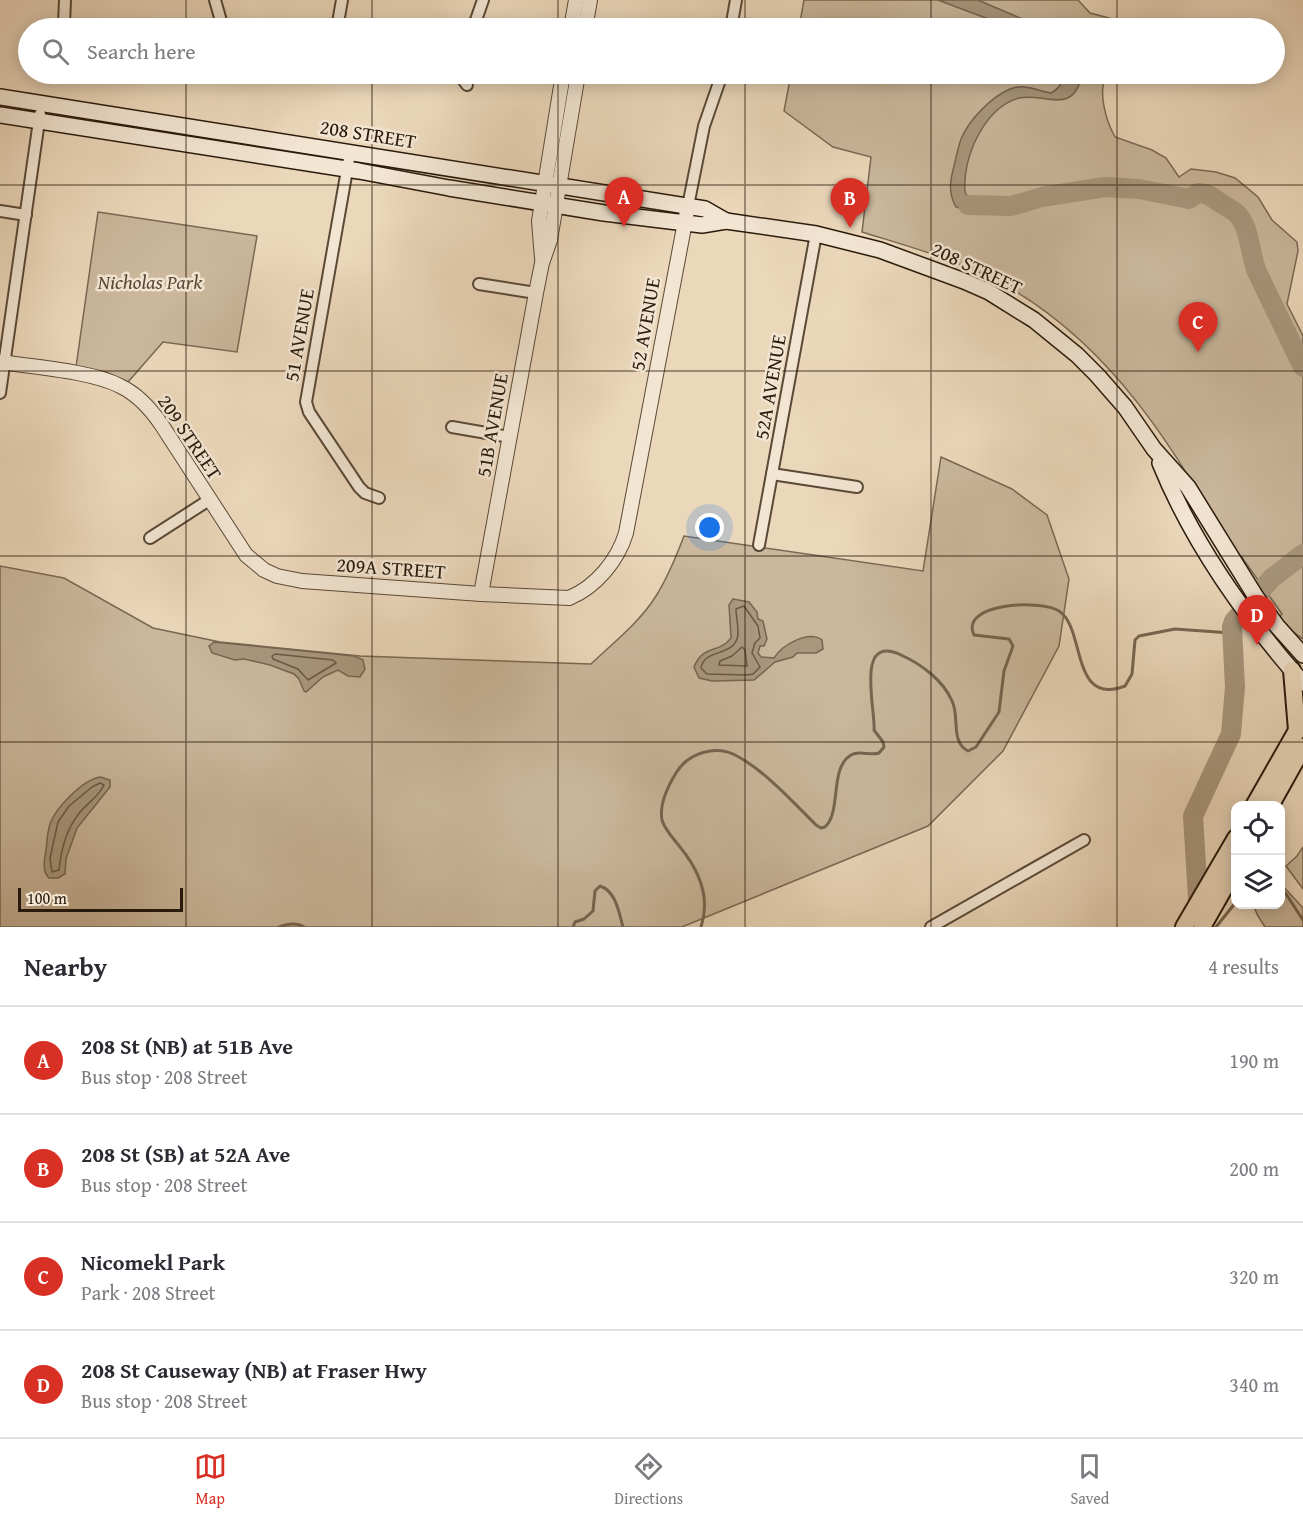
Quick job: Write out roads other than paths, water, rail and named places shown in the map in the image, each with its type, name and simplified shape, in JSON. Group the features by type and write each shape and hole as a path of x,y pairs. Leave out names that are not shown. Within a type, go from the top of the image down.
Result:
{"main road":[{"name":"208 STREET","path":"0,97 688,206 705,209 726,221"},
{"name":"208 STREET","path":"0,115 548,204 702,225 726,221 816,234 880,250 963,281 1013,306 1052,334 1097,375 1125,407 1154,449 1188,487 1233,561 1277,626 1301,650"},
{"name":"208 STREET","path":"1154,449 1174,496 1218,572 1303,683"},
{"path":"1257,801 1300,725 1292,670"},
{"path":"1273,801 1298,762 1303,747"},
{"path":"1191,926 1208,885 1231,846"},
{"path":"1191,926 1212,909 1231,876"}],"street":[{"path":"64,18 65,0"},
{"path":"214,0 220,18"},
{"path":"339,18 342,0"},
{"path":"477,18 483,0"},
{"path":"573,18 576,0"},
{"path":"587,18 590,0"},
{"path":"733,18 736,0"},
{"name":"51B AVENUE","path":"481,594 542,263 539,221 548,204 562,84"},
{"name":"51B AVENUE","path":"551,185 576,84"},
{"name":"52 AVENUE","path":"599,576 615,559 626,533 684,222 704,126 719,84"},
{"path":"0,393 2,362 42,104"},
{"name":"51 AVENUE","path":"350,153 306,402 309,412 358,487 365,493 379,498"},
{"path":"0,211 26,215"},
{"name":"52A AVENUE","path":"759,545 816,234"},
{"path":"479,284 536,293"},
{"name":"209 STREET","path":"2,362 99,378 128,390 152,411 209,500"},
{"path":"453,427 510,437"},
{"path":"772,474 857,487"},
{"path":"150,538 209,500"},
{"name":"209A STREET","path":"209,500 246,555 264,570 277,576 302,581 569,598 582,591 599,576"},
{"path":"931,927 1084,840"}],"water":[{"path":"938,0 978,0 1020,18 986,18"},
{"path":"1079,84 1072,95 1065,99 1019,98 995,112 978,136 972,150 967,164 965,192 967,196 975,199 997,199 995,207 972,210 956,207 951,192 953,171 961,139 975,117 988,103 1015,87 1026,87 1051,93 1060,85"},
{"path":"733,599 749,602 757,612 758,619 763,621 767,639 764,646 760,646 758,653 761,657 774,658 789,644 810,637 822,640 823,649 816,653 797,653 793,657 775,662 754,680 712,681 699,678 694,667 702,655 721,646 731,638 729,605"},
{"path":"214,642 354,656 363,660 365,669 360,677 348,676 338,670 323,677 306,692 294,674 270,665 244,659 235,660 212,653 209,646"},
{"path":"100,777 110,780 110,787 77,828 66,859 65,874 58,878 49,878 44,869 44,862 48,831 53,817 78,789"}],"waterway":[{"path":"968,205 1011,206 1042,197 1105,187 1139,189 1189,199 1198,193 1209,196 1241,218 1257,272 1303,367"},
{"path":"1199,914 1193,816 1231,734 1235,687 1232,627 1234,621 1272,578 1303,554"},
{"path":"701,927 704,916 701,884 692,865 662,820 665,795 673,778 681,766 703,752 729,752 768,778 816,825 821,828 825,827 833,811 840,769 844,761 854,754 879,753 884,747 874,730 871,692 872,664 877,655 886,651 901,655 924,668 943,686 954,707 959,742 968,751 976,747 999,712 1004,671 1013,646 1009,639 974,635 973,624 978,616 990,610 1004,606 1036,605 1059,611 1067,620 1073,633 1087,676 1095,686 1107,690 1125,686 1132,674 1135,640 1139,636 1175,629 1231,633"},
{"path":"573,927 575,922 584,919 593,911 595,891 600,886 613,897 623,927"},
{"path":"1285,893 1303,920"},
{"path":"1216,927 1231,908"},
{"path":"279,927 292,924 304,927"}],"place":[{"name":"208 St (NB) at 51B Ave","path":"624,227"},
{"name":"208 St (SB) at 52A Ave","path":"850,228"},
{"name":"Nicomekl Park","path":"1198,352"},
{"name":"208 St Causeway (NB) at Fraser Hwy","path":"1257,645"}],"park label":[{"name":"Nicholas Park","path":"150,282"}]}
